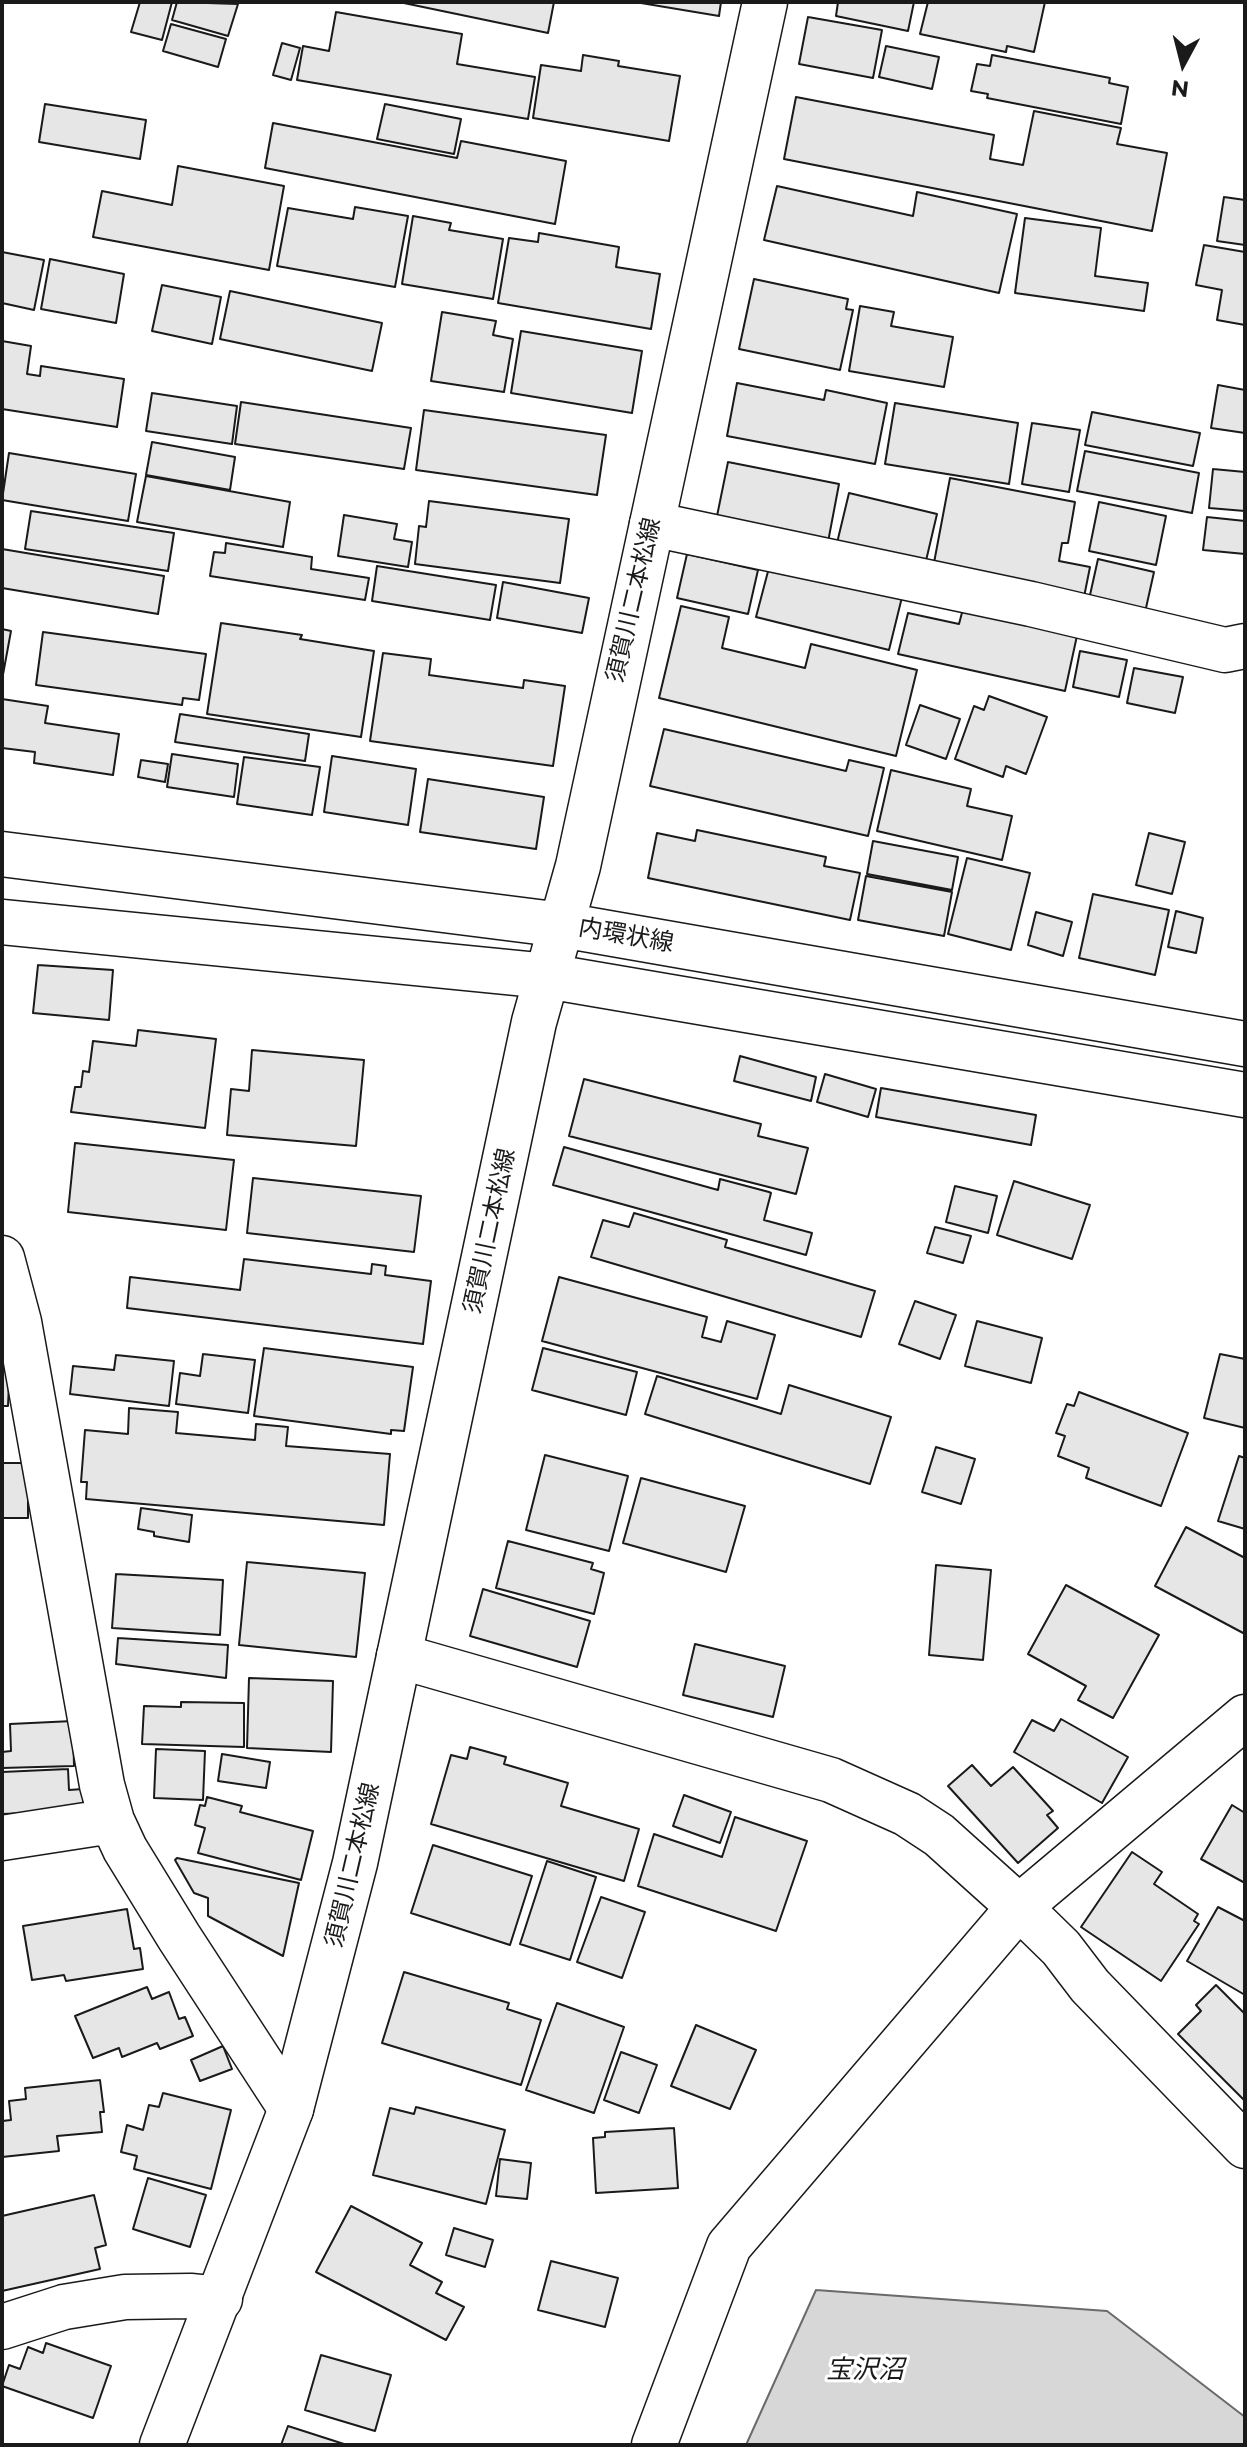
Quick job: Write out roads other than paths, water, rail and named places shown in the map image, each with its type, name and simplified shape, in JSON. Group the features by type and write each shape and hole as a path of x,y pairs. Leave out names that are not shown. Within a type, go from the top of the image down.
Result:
{"street":[{"name":"須賀川二本松線","path":"162,2445 291,2109 355,1863 534,1022 578,866 765,2"},
{"path":"652,524 1031,604 1225,650 1245,646"},
{"name":"内環状線","path":"2,854 562,925 1245,1044"},
{"path":"2,922 547,976 1245,1095"},
{"path":"2,1258 19,1322 100,1770 112,1821 125,1849 291,2109"},
{"path":"399,1656 831,1780 907,1814 939,1835 1061,1948 1090,1986 1245,2146"},
{"path":"654,2445 729,2246 1019,1907 1245,1717"},
{"path":"2,1838 112,1821"},
{"path":"2,2327 64,2307 125,2297 220,2299"}],"water":[{"name":"宝沢沼","path":"816,2290 1107,2311 1245,2417 1245,2445 746,2445"}]}
